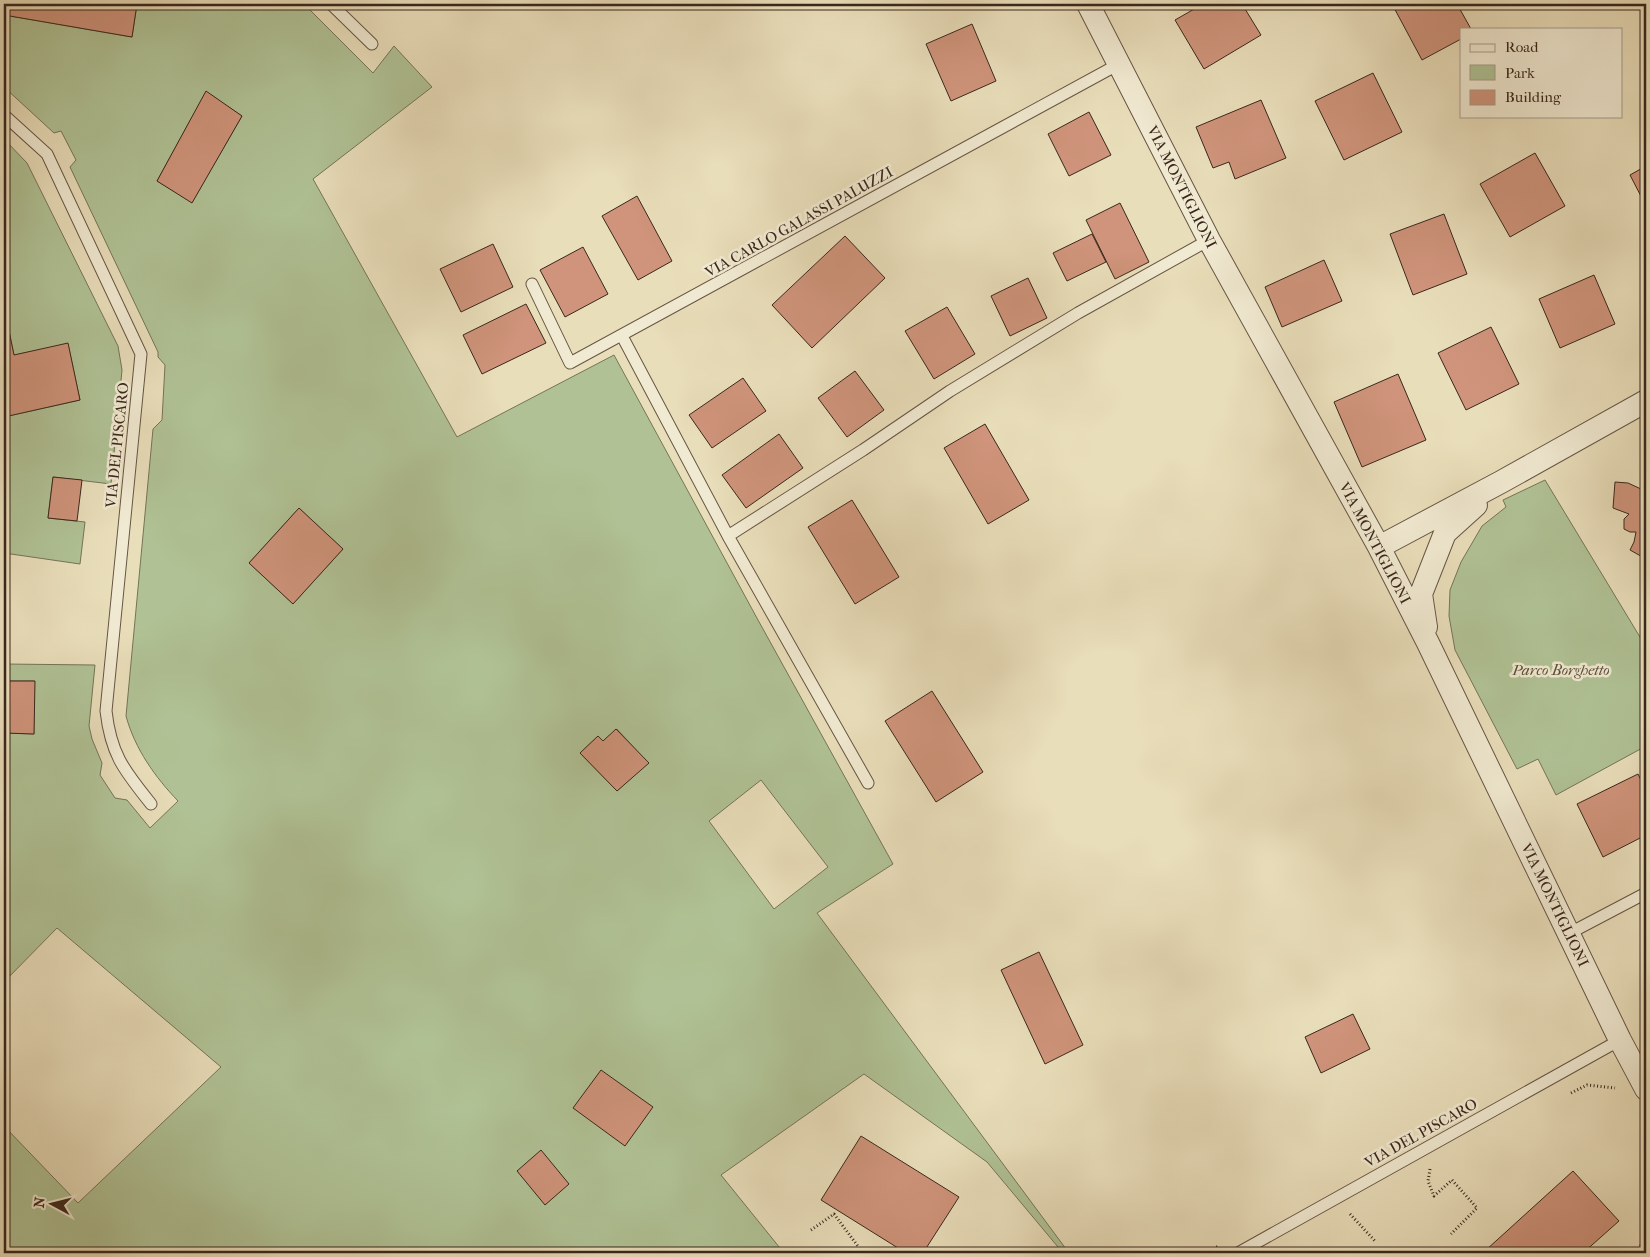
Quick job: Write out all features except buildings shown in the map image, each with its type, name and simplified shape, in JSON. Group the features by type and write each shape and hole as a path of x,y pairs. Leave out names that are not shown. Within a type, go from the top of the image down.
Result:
{"street":[{"name":"VIA MONTIGLIONI","path":"1088,4 1209,240 1379,548 1428,643 1568,934 1646,1089"},
{"path":"1379,548 1646,401"},
{"path":"1428,643 1421,594 1445,533 1501,482"}],"lane":[{"path":"331,4 372,44"},
{"name":"VIA CARLO GALASSI PALUZZI","path":"532,284 570,363 1119,64"},
{"name":"VIA DEL PISCARO","path":"4,115 47,154 141,354 106,711 109,734 117,757 130,778 151,804"},
{"path":"728,536 863,450 950,391 1078,313 1209,240"},
{"path":"622,336 728,536 868,784"},
{"path":"1568,934 1646,893"},
{"name":"VIA DEL PISCARO","path":"1238,1253 1620,1040"}],"path":[{"path":"1569,1094 1586,1085 1620,1089"},
{"path":"1430,1166 1428,1181 1434,1196 1452,1180 1477,1208 1451,1234"},
{"path":"1347,1212 1375,1241"},
{"path":"811,1230 834,1214 863,1253"},
{"path":"1632,1253 1646,1241"}],"green space":[{"path":"137,4 304,4 373,73 394,46 432,87 313,179 457,437 614,355 893,864 817,913 1069,1253 1063,1253 987,1162 864,1074 721,1175 784,1253 4,1253 4,1126 78,1203 221,1067 57,928 4,982 4,733 34,734 34,681 4,681 4,664 95,665 89,726 102,763 100,775 115,798 127,800 150,828 178,801 161,782 140,751 126,716 153,429 162,420 165,365 158,357 158,352 70,167 76,160 61,131 54,133 4,87 4,15 132,37","holes":["206,92 242,116 192,202 157,181","299,508 343,549 293,604 249,563","617,729 648,763 617,791 580,753 598,736 603,741","761,780 828,867 774,909 709,821"]},
{"path":"4,139 27,163 118,346 122,370 111,484 53,477 48,518 85,522 80,564 4,553 4,417 80,400 68,344 14,355 4,307"},
{"name":"Parco Borghetto","path":"1545,480 1646,647 1646,746 1556,795 1538,759 1517,769 1455,650 1449,616 1450,590 1461,562 1482,526 1506,507 1503,500"}]}
